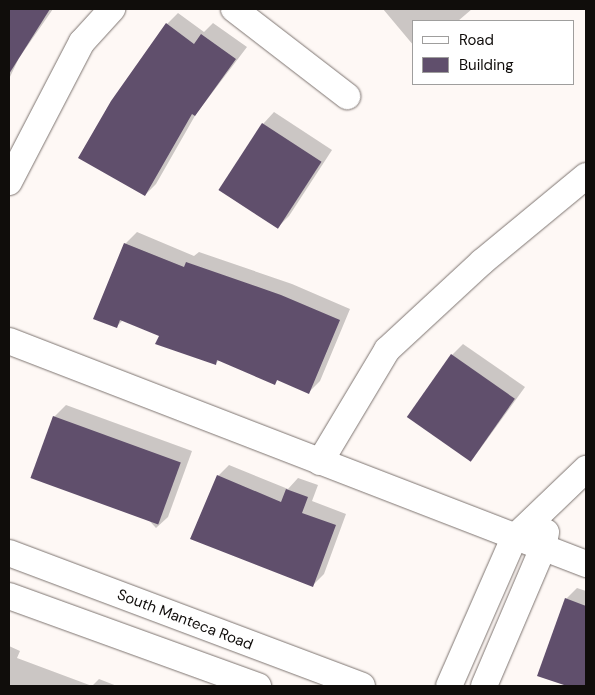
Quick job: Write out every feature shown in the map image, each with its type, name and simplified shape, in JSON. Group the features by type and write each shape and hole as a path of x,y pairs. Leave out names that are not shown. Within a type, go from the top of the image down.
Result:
{"street":[{"path":"9,182 82,42 112,9"},
{"path":"234,9 348,96"},
{"path":"320,462 387,350 482,262 586,176"},
{"path":"9,341 514,538 586,564"},
{"path":"450,686 514,538 586,469"},
{"path":"484,686 543,548 550,504"},
{"name":"South Manteca Road","path":"9,552 362,686"},
{"path":"9,596 258,686"}],"building":[{"path":"9,9 50,9 9,74"},
{"path":"166,23 194,44 201,34 236,59 195,116 192,114 145,196 78,158 111,101"},
{"path":"262,123 322,162 278,229 218,190"},
{"path":"124,243 184,267 186,262 281,295 340,320 309,394 277,380 275,385 217,360 216,365 155,344 159,336 120,320 117,328 93,319"},
{"path":"451,354 515,399 471,462 407,417"},
{"path":"53,416 181,463 158,525 30,478"},
{"path":"217,475 281,502 286,489 308,497 302,513 336,525 313,587 190,539"},
{"path":"565,598 586,606 586,686 567,686 537,676"}]}
